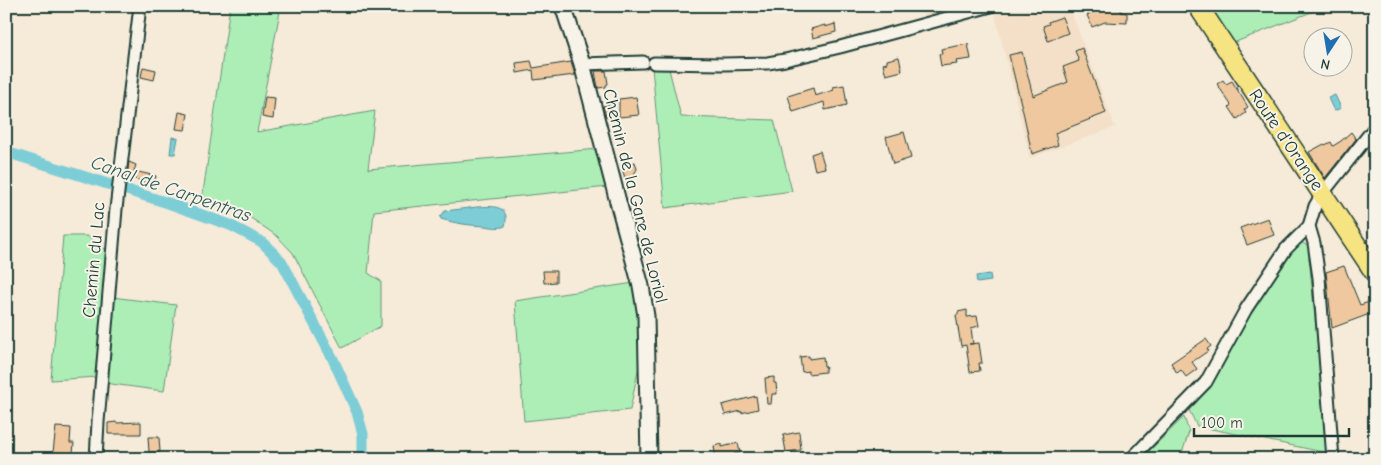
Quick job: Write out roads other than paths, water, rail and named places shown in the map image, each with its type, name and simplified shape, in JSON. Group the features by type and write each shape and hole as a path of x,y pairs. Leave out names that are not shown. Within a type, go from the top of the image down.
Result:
{"main road":[{"name":"Route d'Orange","path":"1198,6 1375,273"}],"street":[{"name":"Chemin du Lac","path":"96,459 104,341 119,187 140,6"},
{"name":"Chemin de la Gare de Loriol","path":"563,6 582,64 616,198 642,286 646,316 650,459"},
{"path":"582,64 648,62 768,63 840,47 991,6"},
{"path":"1131,459 1206,382 1246,309 1286,249 1309,226 1315,206 1322,194 1375,127"},
{"path":"1309,226 1314,243 1319,278 1333,459"}],"water":[{"path":"1335,95 1341,108 1334,111 1328,98"},
{"path":"172,137 178,138 175,154 170,154"},
{"path":"488,206 502,210 506,219 505,226 463,224 441,219 440,217 445,211"},
{"path":"990,274 991,281 977,283 976,276"}],"waterway":[{"name":"Canal de Carpentras","path":"6,152 168,203 230,225 262,242 282,262 333,359 357,412 363,434 363,459"},
{"path":"1368,279 1375,288"}]}
